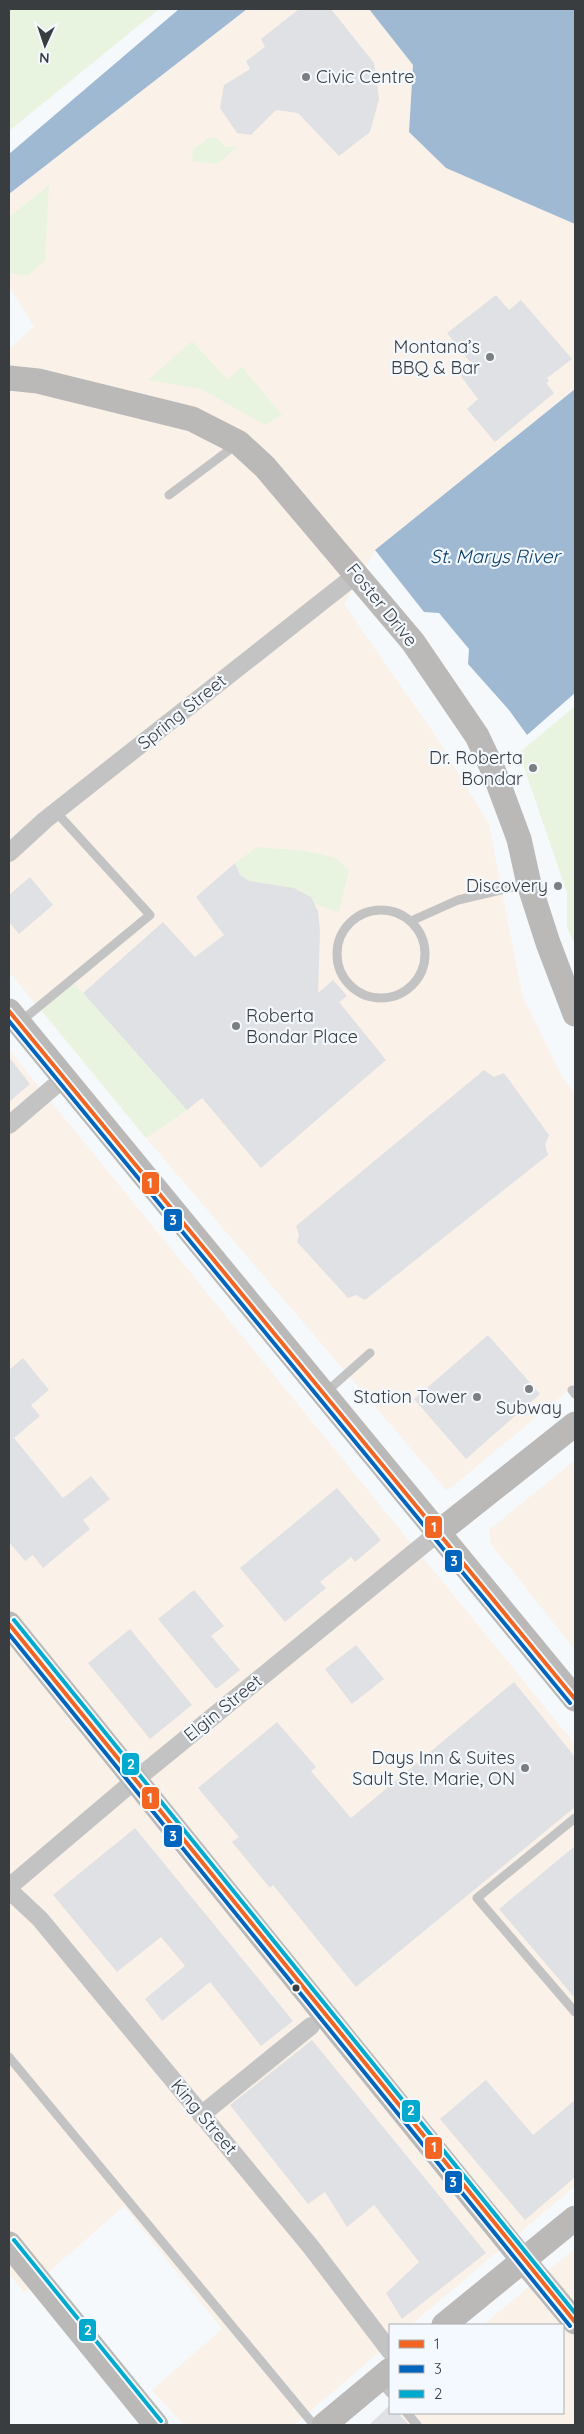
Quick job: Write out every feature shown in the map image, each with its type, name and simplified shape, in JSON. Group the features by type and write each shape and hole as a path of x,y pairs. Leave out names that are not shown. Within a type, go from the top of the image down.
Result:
{"main road":[{"name":"Foster Drive","path":"9,378 38,381 192,419 239,443 265,467 413,642 477,736 494,772 519,839 529,884 548,943 575,1014"},
{"path":"14,1017 575,1699"},
{"path":"439,1532 575,1424"},
{"path":"9,1624 134,1781 575,2322"},
{"path":"445,2324 575,2218"},
{"path":"9,2244 156,2425"},
{"path":"324,2425 386,2381"}],"street":[{"name":"Spring Street","path":"9,853 56,812 357,574"},
{"path":"9,1125 64,1078"},
{"name":"Elgin Street","path":"9,1889 134,1781 439,1532"},
{"name":"King Street","path":"9,1889 40,1919 311,2247 389,2350"},
{"path":"201,2115 311,2026"}],"lane":[{"path":"169,495 239,443"},
{"path":"14,1017 150,915 56,812"},
{"path":"410,921 458,900 529,884"},
{"path":"374,910 387,910 400,914 410,921 420,932 425,947 425,962 420,976 411,988 398,996 384,999 369,997 355,990 344,980 337,959 340,937 348,924 360,915 374,910"},
{"path":"324,1394 370,1353"},
{"path":"575,1818 477,1898 575,2012"},
{"path":"9,2057 314,2425"},
{"path":"408,2414 417,2425"}],"shaded area":[{"path":"247,9 369,9 413,65 409,132 446,168 575,224 575,389 376,550 344,604 437,738 489,824 522,995 563,1078 575,1093 575,1385 447,1491 146,1138 9,972 9,349 34,327 9,286 9,194"},
{"path":"9,1050 575,1744 575,2186 412,2324 389,2324 389,2344 294,2425 184,2425 152,2390 222,2329 124,2206 25,2293 9,2274"},
{"path":"575,1460 575,1650 491,1544 489,1530"},
{"path":"575,2248 575,2425 369,2425 389,2406 389,2414 564,2414 564,2324 484,2324"}],"green space":[{"path":"9,9 159,9 9,131"},
{"path":"210,137 218,139 225,147 237,147 217,164 192,161 193,149"},
{"path":"49,185 45,261 27,276 9,273 9,217"},
{"path":"192,341 227,379 242,367 282,415 265,425 201,389 148,380"},
{"path":"575,706 575,945 567,928 567,893 519,753"},
{"path":"257,847 306,851 336,858 349,870 339,912 314,904 307,895 299,890 250,882 242,877 235,863"},
{"path":"71,980 187,1110 146,1138 39,1007"}],"water":[{"path":"179,9 247,9 9,194 9,154"},
{"path":"369,9 575,9 575,224 446,168 409,132 413,65"},
{"name":"St. Marys River","path":"575,389 575,693 527,735 509,710 468,664 469,649 439,613 424,612 375,550"}],"building":[{"name":"Civic Centre","path":"299,9 331,9 374,63 379,99 370,132 339,156 298,113 276,110 251,135 237,133 220,108 224,85 250,69 246,61 265,47 261,39"},
{"path":"496,295 509,310 521,300 572,359 547,378 549,381 546,383 554,393 495,442 467,409 478,399 460,375 471,363 447,333"},
{"name":"Roberta Bondar Place","path":"235,863 240,875 249,881 294,888 311,897 318,911 320,931 318,993 333,980 347,996 339,1002 386,1060 261,1168 202,1098 187,1110 83,993 163,922 195,957 224,935 196,897"},
{"path":"30,877 53,905 19,934 9,922 9,895"},
{"path":"9,1057 30,1084 9,1102"},
{"path":"484,1070 494,1077 504,1073 549,1135 545,1145 548,1155 365,1300 356,1295 348,1298 297,1242 299,1235 296,1226"},
{"name":"Station Tower","path":"488,1335 540,1394 466,1459 414,1399"},
{"path":"23,1358 49,1390 31,1405 40,1416 14,1438 63,1498 91,1476 110,1499 83,1520 90,1529 43,1568 33,1555 25,1561 9,1542 9,1370"},
{"path":"337,1488 381,1540 355,1562 351,1557 320,1582 326,1588 285,1622 240,1568"},
{"path":"194,1590 224,1626 211,1636 240,1670 216,1689 158,1619"},
{"path":"130,1629 192,1705 150,1739 88,1663"},
{"path":"356,1645 384,1679 352,1704 325,1669"},
{"path":"514,1682 575,1757 575,1807 356,1987 273,1885 270,1888 232,1842 239,1837 198,1788 277,1722 316,1767 311,1771 351,1818"},
{"path":"135,1828 293,2021 261,2046 210,1982 162,2021 145,1999 185,1966 161,1937 117,1972 53,1895"},
{"path":"575,1846 575,1998 499,1909"},
{"path":"312,2040 486,2253 402,2319 386,2293 419,2262 374,2205 347,2227 325,2192 308,2204 230,2105"},
{"path":"486,2080 533,2135 575,2100 575,2177 525,2220 440,2119"},
{"path":"389,2406 389,2414 399,2414 409,2425 369,2425"}],"transit line":[{"name":"1","path":"9,1011 575,1699"},
{"name":"3","path":"9,1021 570,1703"},
{"name":"2","path":"14,1620 575,2313"},
{"name":"1","path":"9,1624 575,2322"},
{"name":"3","path":"9,1634 570,2326"},
{"name":"2","path":"14,2240 161,2421"}],"place":[{"name":"Civic Centre","path":"306,77"},
{"name":"Montana’s BBQ & Bar","path":"490,357"},
{"name":"Dr. Roberta Bondar","path":"533,768"},
{"name":"Discovery","path":"558,886"},
{"name":"Roberta Bondar Place","path":"236,1026"},
{"name":"Subway","path":"529,1389"},
{"name":"Station Tower","path":"477,1397"},
{"name":"Days Inn & Suites Sault Ste. Marie, ON","path":"525,1768"}]}
